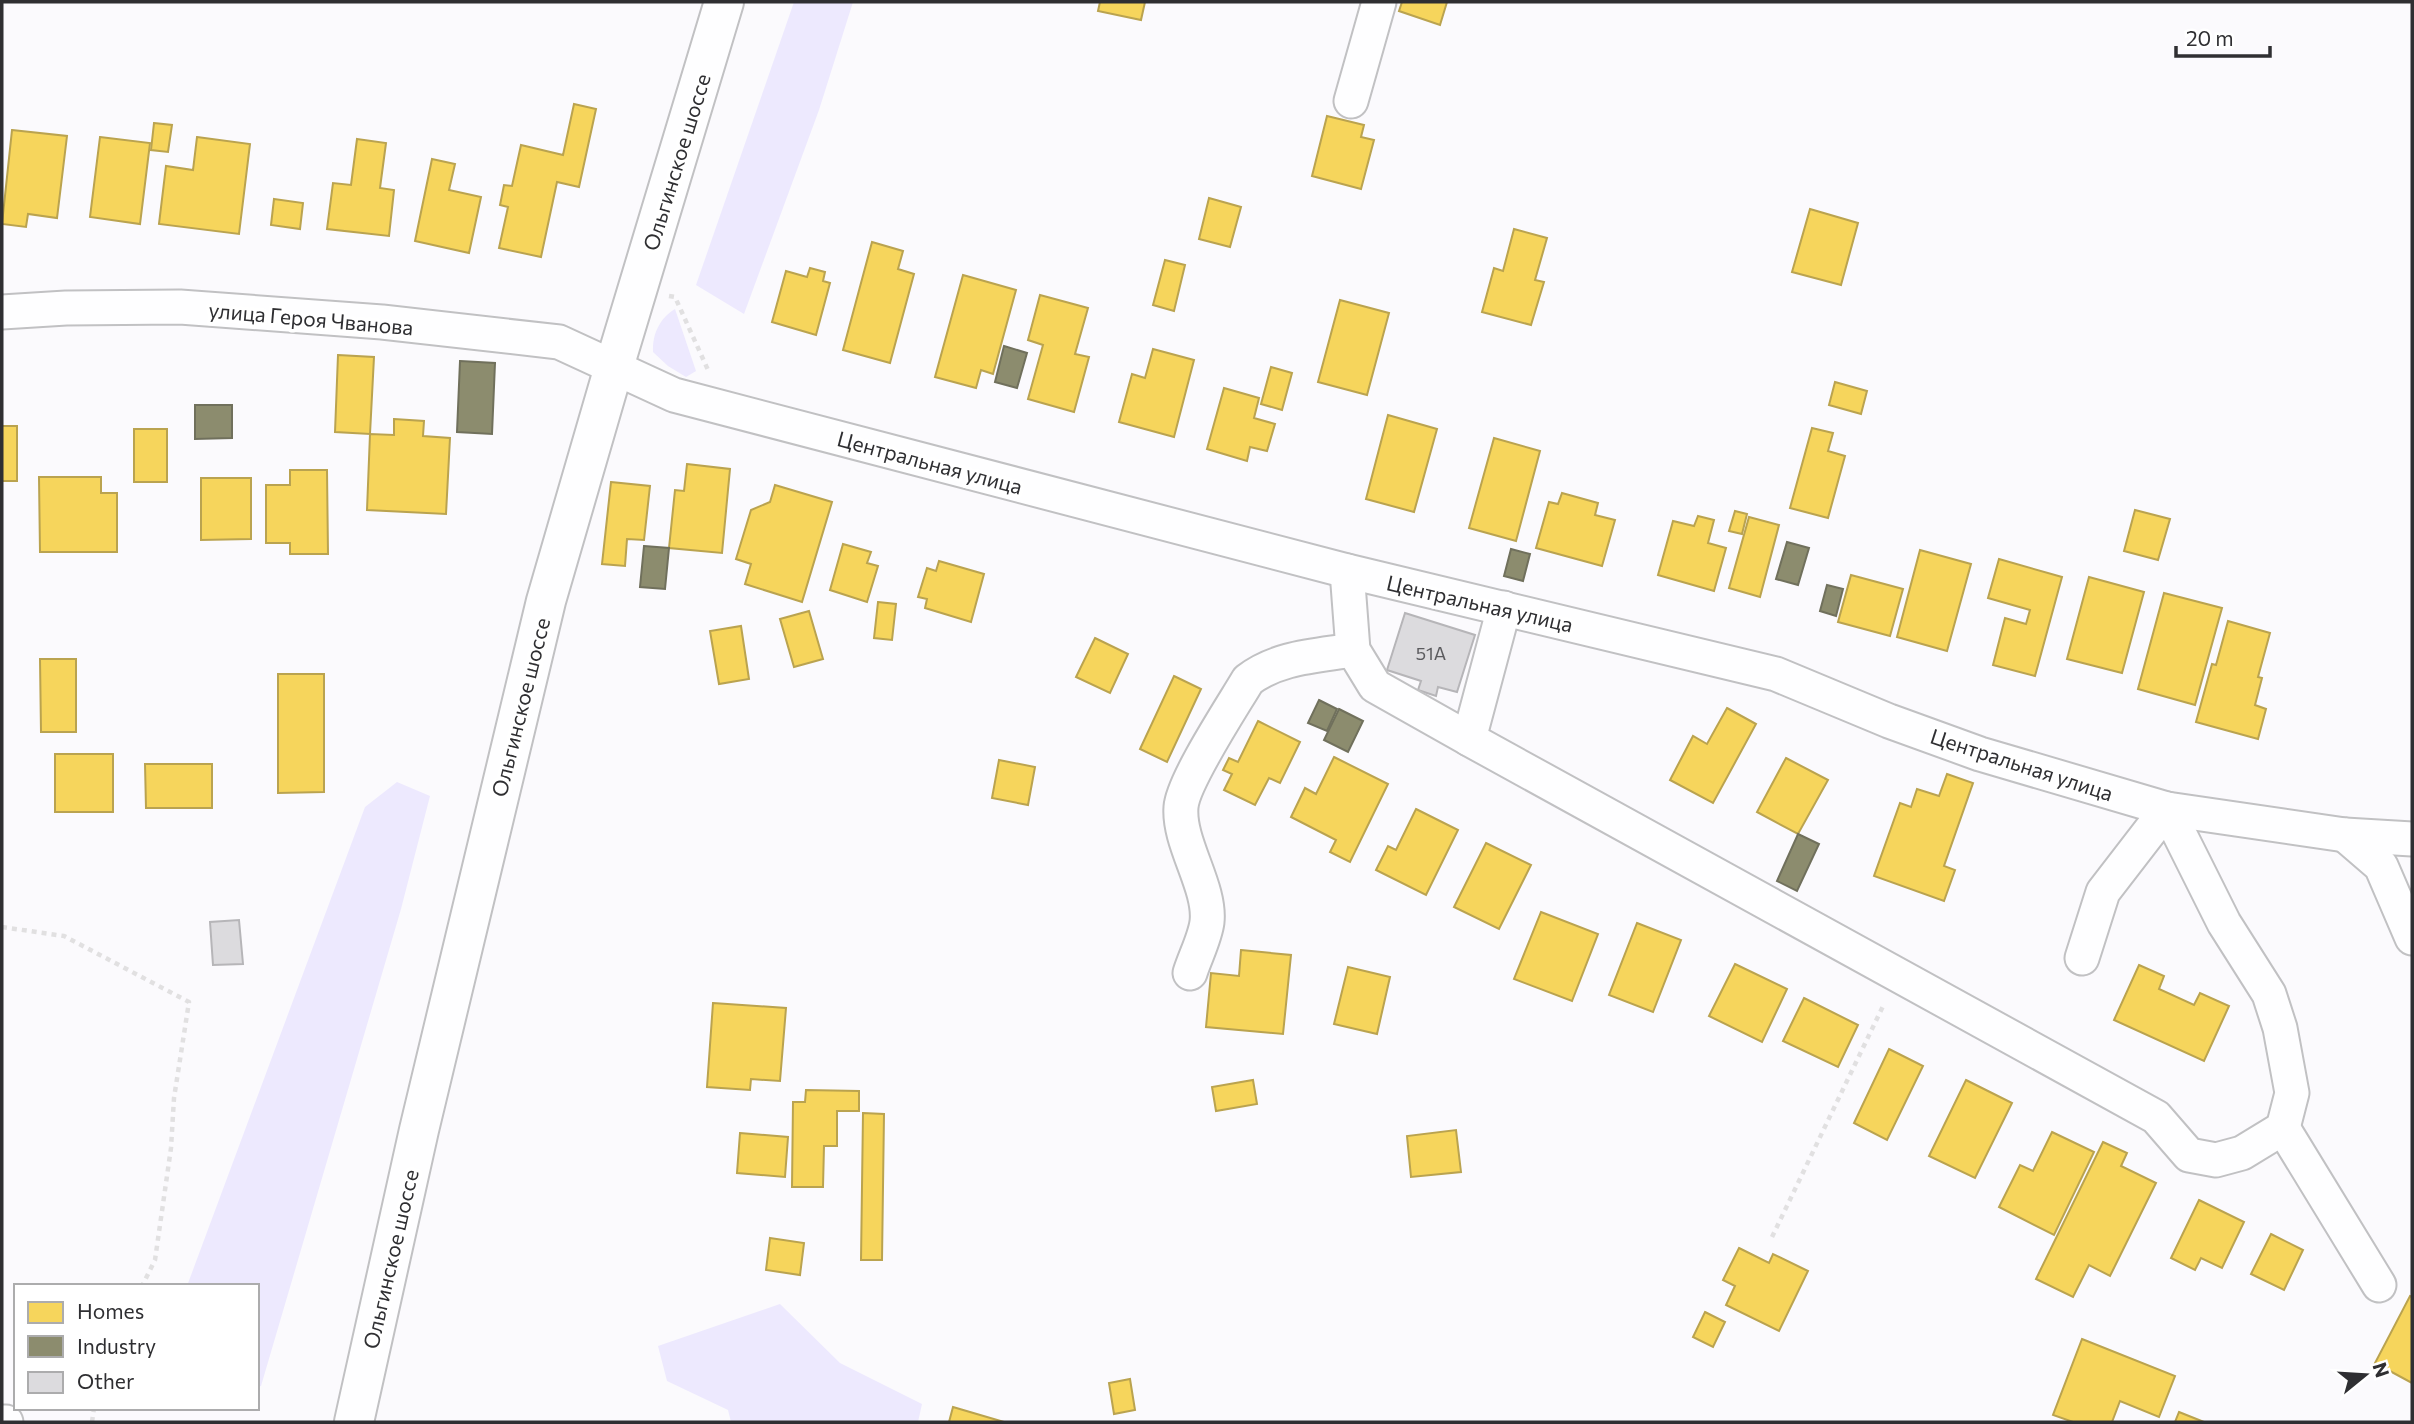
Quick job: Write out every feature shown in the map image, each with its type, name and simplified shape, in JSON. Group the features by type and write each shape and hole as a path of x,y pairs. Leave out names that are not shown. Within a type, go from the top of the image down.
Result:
{"main road":[{"name":"Ольгинское шоссе","path":"354,1422 500,787 546,601 724,2"}],"street":[{"path":"1351,101 1379,2"},
{"name":"улица Героя Чванова","path":"2,312 66,308 180,307 382,322 559,342 614,367"},
{"name":"Центральная улица","path":"614,367 674,395 1347,571 1776,674 1889,721 1980,754 2167,809 2345,835 2412,839"},
{"path":"1347,571 1353,650 1375,686 2156,1117 2189,1155 2216,1160 2242,1153 2283,1128 2292,1093 2280,1028 2269,994 2224,923 2167,809 2103,892 2082,958"},
{"path":"1469,739 1504,608"},
{"path":"1190,972 1207,921 1205,900 1183,826 1181,807 1187,785 1248,680 1280,662 1353,650"},
{"path":"2345,835 2381,866 2412,938"},
{"path":"2283,1128 2379,1285"}],"path":[{"path":"637,295 675,297 725,408"},
{"path":"2,927 64,936 189,1002 174,1098 172,1148 155,1260 143,1284"},
{"path":"1772,1237 1897,976"}],"shaded area":[{"path":"794,2 853,2 819,110 744,314 696,285"},
{"path":"675,309 696,371 686,377 668,366 653,352 658,327"},
{"path":"397,782 430,796 401,909 259,1386 259,1284 188,1284 365,807"},
{"path":"780,1304 840,1363 922,1404 918,1422 731,1422 728,1410 667,1381 658,1346"}],"building: Homes":[{"path":"1100,2 1145,2 1141,20 1098,11"},
{"path":"1402,2 1447,2 1440,25 1399,11"},
{"path":"574,104 596,109 579,187 557,182 541,257 499,248 508,207 500,205 504,185 512,186 521,145 563,155"},
{"path":"1327,116 1364,125 1361,137 1374,140 1361,189 1312,176"},
{"path":"154,123 172,125 168,152 151,150"},
{"path":"12,130 67,136 57,218 28,214 26,227 2,224"},
{"path":"100,137 150,143 140,224 90,217"},
{"path":"197,137 250,144 239,234 159,224 166,166 193,170"},
{"path":"357,139 386,143 380,188 394,190 389,236 327,229 333,183 351,185"},
{"path":"432,159 455,164 449,190 481,197 469,253 415,241"},
{"path":"1209,198 1241,207 1230,247 1199,239"},
{"path":"274,199 303,203 300,229 271,225"},
{"path":"1810,209 1858,223 1841,285 1792,272"},
{"path":"1514,229 1547,238 1535,280 1544,282 1531,325 1482,312 1494,268 1503,271"},
{"path":"872,242 903,251 898,269 914,274 890,363 843,350"},
{"path":"1165,260 1185,265 1174,311 1153,305"},
{"path":"810,268 825,272 823,281 830,283 816,335 772,322 786,271 807,277"},
{"path":"963,275 1016,290 993,374 981,370 976,388 935,377"},
{"path":"1040,295 1088,308 1075,354 1089,357 1074,412 1028,399 1043,345 1028,340"},
{"path":"1340,300 1389,313 1367,395 1318,382"},
{"path":"1153,349 1194,360 1174,437 1119,422 1132,374 1145,378"},
{"path":"338,355 374,357 370,434 335,432"},
{"path":"1271,367 1292,373 1282,410 1261,404"},
{"path":"1835,382 1867,391 1861,414 1829,405"},
{"path":"1224,388 1259,398 1254,418 1275,424 1267,451 1250,447 1247,461 1207,449"},
{"path":"1388,415 1437,429 1414,512 1366,499"},
{"path":"394,419 424,421 423,436 450,438 446,514 367,510 370,434 394,435"},
{"path":"2,426 17,426 17,481 2,481"},
{"path":"1812,428 1833,433 1828,451 1845,456 1828,518 1790,508"},
{"path":"134,429 167,429 167,482 134,482"},
{"path":"1494,438 1540,451 1516,541 1469,528"},
{"path":"687,464 730,469 722,553 669,548 675,490 684,491"},
{"path":"290,470 327,470 328,554 290,554 290,543 266,543 266,485 290,485"},
{"path":"39,477 101,477 101,493 117,493 117,552 40,552"},
{"path":"201,478 251,478 251,539 201,540"},
{"path":"611,482 650,486 644,540 627,539 625,566 602,564"},
{"path":"775,485 832,502 802,602 745,584 751,564 736,559 751,510 770,502"},
{"path":"1562,493 1598,503 1595,515 1615,520 1602,566 1536,548 1549,502 1558,504"},
{"path":"2135,510 2170,519 2158,560 2124,551"},
{"path":"1735,511 1747,514 1742,534 1729,531"},
{"path":"1698,516 1714,520 1708,543 1726,548 1714,591 1658,575 1673,521 1694,526"},
{"path":"1749,517 1779,525 1760,597 1729,588"},
{"path":"843,544 871,552 867,563 878,566 867,602 830,590"},
{"path":"1920,550 1971,564 1947,651 1897,637"},
{"path":"1999,559 2062,577 2035,676 1993,665 2005,618 2026,624 2030,610 1988,598"},
{"path":"939,561 984,574 971,622 925,608 927,599 918,597 927,568 936,571"},
{"path":"1851,575 1903,589 1890,636 1838,622"},
{"path":"2089,577 2144,592 2122,673 2067,659"},
{"path":"2164,593 2222,608 2195,705 2138,689"},
{"path":"878,602 896,604 892,640 874,638"},
{"path":"809,611 823,659 794,667 780,619"},
{"path":"2228,621 2270,633 2258,677 2262,678 2255,705 2266,709 2258,739 2196,722 2212,664 2216,665"},
{"path":"741,626 749,679 719,684 710,631"},
{"path":"1095,638 1128,654 1110,693 1076,677"},
{"path":"40,659 76,659 76,732 41,732"},
{"path":"278,674 324,674 324,792 278,793"},
{"path":"1174,676 1201,689 1167,762 1140,749"},
{"path":"1727,708 1756,724 1713,803 1670,780 1693,736 1707,744"},
{"path":"1258,721 1300,742 1280,783 1269,778 1255,805 1224,790 1232,774 1223,770 1229,758 1238,762"},
{"path":"55,754 113,754 113,812 55,812"},
{"path":"1334,757 1388,784 1350,862 1330,852 1336,840 1291,817 1305,788 1316,794"},
{"path":"1786,758 1828,780 1798,834 1757,812"},
{"path":"999,760 1035,767 1028,805 992,798"},
{"path":"145,764 212,764 212,808 146,808"},
{"path":"1947,774 1973,783 1944,866 1955,870 1944,901 1874,876 1900,803 1911,807 1917,789 1939,796"},
{"path":"1416,809 1458,830 1426,895 1376,870 1388,846 1396,850"},
{"path":"1486,843 1531,865 1499,929 1454,907"},
{"path":"1541,912 1598,934 1572,1001 1514,979"},
{"path":"1637,923 1681,940 1653,1012 1609,995"},
{"path":"1241,950 1291,955 1283,1034 1206,1027 1211,973 1239,976"},
{"path":"1735,964 1787,989 1762,1042 1709,1016"},
{"path":"2139,965 2164,976 2159,989 2194,1005 2200,993 2229,1006 2204,1061 2114,1020"},
{"path":"1348,967 1390,977 1377,1034 1334,1024"},
{"path":"1804,998 1858,1025 1838,1067 1783,1041"},
{"path":"713,1003 786,1008 780,1081 751,1079 750,1090 707,1087"},
{"path":"1889,1049 1923,1066 1887,1140 1854,1123"},
{"path":"1253,1080 1257,1104 1216,1111 1212,1087"},
{"path":"1966,1080 2012,1103 1975,1178 1929,1156"},
{"path":"806,1090 859,1091 859,1111 837,1111 837,1146 824,1146 823,1187 792,1187 793,1102 805,1102"},
{"path":"863,1113 884,1114 882,1260 861,1260"},
{"path":"1456,1130 1461,1172 1411,1177 1407,1136"},
{"path":"2052,1132 2094,1152 2054,1235 1999,1207 2020,1165 2033,1171"},
{"path":"740,1133 788,1137 785,1177 737,1173"},
{"path":"2103,1142 2127,1153 2121,1166 2156,1183 2110,1276 2089,1265 2073,1297 2036,1279"},
{"path":"2199,1200 2244,1222 2222,1268 2201,1258 2195,1270 2171,1258"},
{"path":"2271,1234 2303,1250 2284,1290 2251,1274"},
{"path":"770,1238 804,1243 800,1275 766,1270"},
{"path":"1739,1248 1769,1263 1773,1254 1808,1271 1779,1331 1726,1305 1735,1286 1723,1280"},
{"path":"2410,1296 2412,1297 2412,1383 2375,1363"},
{"path":"1705,1312 1725,1322 1713,1347 1693,1337"},
{"path":"2082,1339 2175,1376 2159,1417 2120,1401 2112,1422 2073,1422 2053,1415"},
{"path":"1130,1379 1135,1410 1114,1414 1109,1383"},
{"path":"953,1407 1004,1422 949,1422"},
{"path":"2179,1412 2204,1422 2175,1422"}],"building: Industry":[{"path":"1004,346 1027,353 1017,388 995,382"},
{"path":"460,361 495,363 492,434 457,432"},
{"path":"195,405 232,405 232,438 195,439"},
{"path":"1787,542 1809,548 1798,585 1776,579"},
{"path":"644,546 669,548 665,589 640,587"},
{"path":"1511,549 1530,554 1523,581 1504,576"},
{"path":"1827,585 1843,589 1836,616 1820,611"},
{"path":"1319,700 1337,709 1327,731 1308,723"},
{"path":"1339,709 1363,721 1348,752 1324,740"},
{"path":"1798,834 1819,844 1797,891 1777,881"}],"building: Other":[{"path":"1405,613 1475,635 1457,692 1438,687 1436,696 1418,690 1421,681 1387,670"},
{"path":"239,920 243,964 213,965 210,922"}]}
